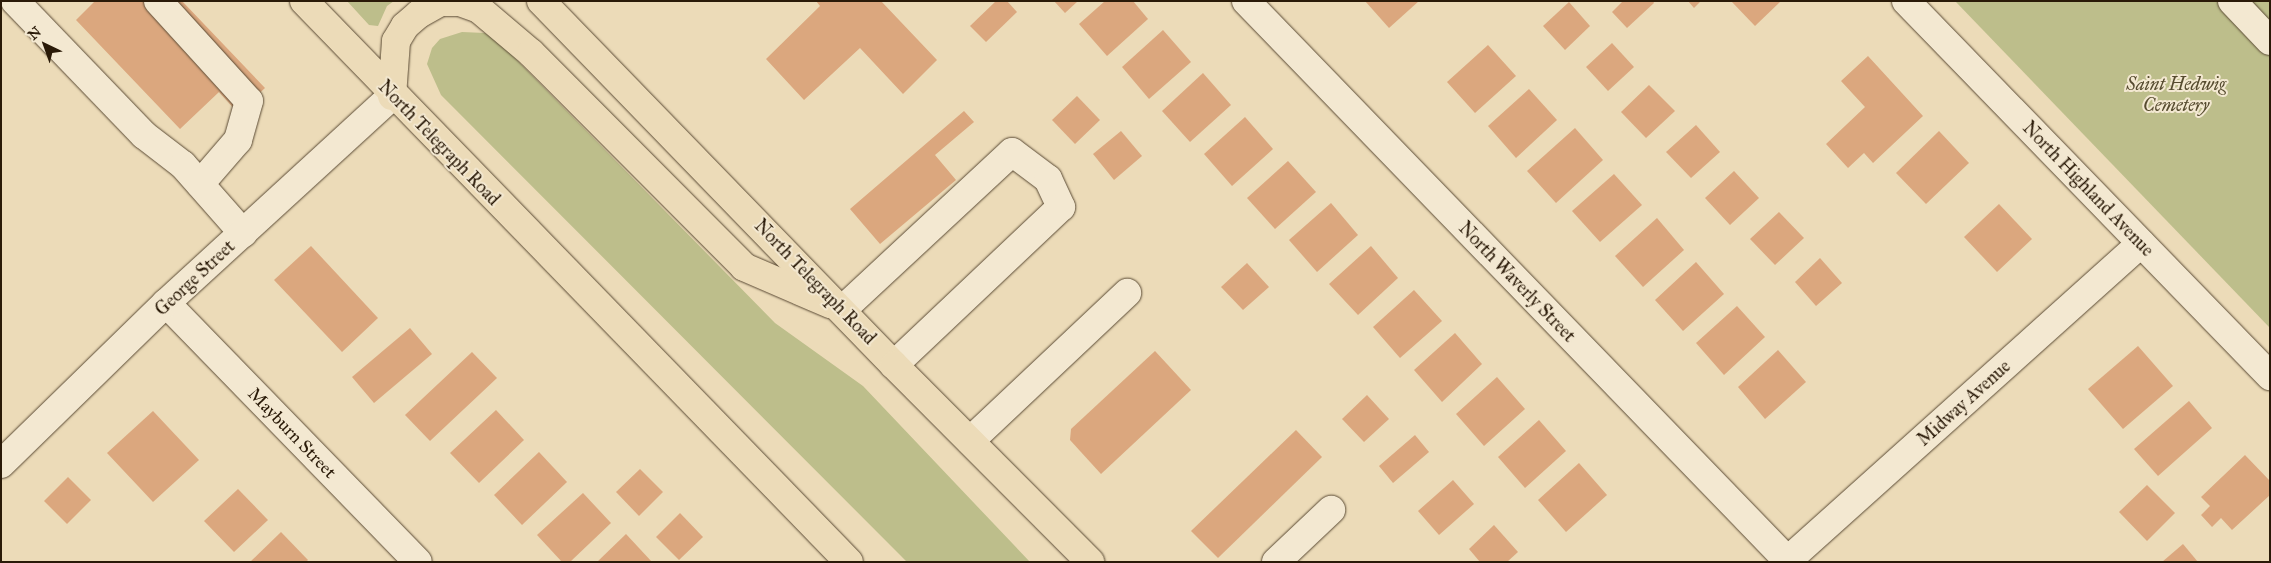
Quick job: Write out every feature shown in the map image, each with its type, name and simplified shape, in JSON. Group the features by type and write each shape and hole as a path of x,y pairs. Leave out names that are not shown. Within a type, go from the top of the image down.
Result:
{"main road":[{"name":"North Telegraph Road","path":"304,1 392,96 849,562"},
{"name":"North Telegraph Road","path":"541,1 894,365 1090,562"},
{"path":"392,96 396,41 405,26 418,14 441,2 460,2 479,9 531,53 744,267 842,310"}],"street":[{"path":"15,1 144,135 183,166 243,233"},
{"path":"158,1 249,101 238,140 200,184"},
{"name":"North Waverly Street","path":"1246,1 1788,561"},
{"name":"North Highland Avenue","path":"1906,1 2270,376"},
{"path":"2232,1 2270,40"},
{"name":"George Street","path":"1,464 166,304 392,96"},
{"path":"842,310 1012,152 1048,179 1061,207 894,365"},
{"name":"Midway Avenue","path":"1788,561 2141,244"},
{"path":"970,441 1127,293"},
{"name":"Mayburn Street","path":"166,304 418,562"},
{"path":"1276,562 1330,510"}],"green space":[{"path":"347,1 394,1 387,6 378,26 369,25"},
{"name":"Saint Hedwig Cemetery","path":"1955,1 2270,1 2270,328"},
{"path":"462,32 485,33 504,47 775,323 863,386 1030,562 907,562 441,95 427,64 432,48 440,39"}],"building":[{"path":"95,1 182,1 265,88 238,113 219,92 180,129 76,20"},
{"path":"816,1 881,1 937,60 903,94 860,48 804,100 766,59 820,6"},
{"path":"996,1 1007,1 1017,12 986,42 970,26"},
{"path":"1054,1 1078,1 1065,13"},
{"path":"1105,1 1133,1 1148,19 1107,56 1079,24"},
{"path":"1365,1 1419,1 1389,28"},
{"path":"1623,1 1653,1 1654,3 1627,28 1612,12"},
{"path":"1688,1 1701,1 1694,8"},
{"path":"1731,1 1781,1 1755,26"},
{"path":"1569,2 1590,26 1565,50 1543,26"},
{"path":"1163,30 1191,62 1149,99 1122,67"},
{"path":"1612,43 1634,67 1608,91 1586,67"},
{"path":"1488,45 1516,76 1475,113 1447,82"},
{"path":"1868,56 1923,116 1873,163 1864,153 1848,168 1826,144 1865,107 1841,81"},
{"path":"1203,73 1231,105 1190,142 1162,111"},
{"path":"1649,85 1675,111 1646,138 1621,112"},
{"path":"1529,89 1557,120 1516,158 1488,126"},
{"path":"1077,96 1100,120 1075,144 1052,120"},
{"path":"964,111 974,122 935,155 956,180 880,244 850,209"},
{"path":"1245,117 1273,149 1232,186 1204,154"},
{"path":"1696,125 1720,152 1691,178 1666,152"},
{"path":"1575,128 1603,160 1556,203 1527,171"},
{"path":"1121,131 1142,156 1114,180 1093,154"},
{"path":"1939,131 1969,163 1926,204 1896,173"},
{"path":"1288,161 1316,192 1275,229 1247,198"},
{"path":"1734,171 1759,198 1730,225 1705,198"},
{"path":"1614,174 1642,205 1600,242 1572,211"},
{"path":"1331,203 1358,235 1317,272 1289,240"},
{"path":"1999,204 2032,239 1997,272 1964,237"},
{"path":"1779,212 1804,238 1775,265 1750,239"},
{"path":"1657,218 1684,250 1643,287 1615,256"},
{"path":"311,246 378,318 342,352 274,280"},
{"path":"1371,246 1398,278 1358,315 1329,284"},
{"path":"1820,258 1842,283 1816,306 1795,282"},
{"path":"1696,262 1724,294 1683,331 1655,300"},
{"path":"1247,263 1269,287 1243,310 1221,287"},
{"path":"1414,290 1442,321 1400,358 1373,327"},
{"path":"1737,306 1765,337 1724,375 1696,343"},
{"path":"410,328 432,354 374,403 352,377"},
{"path":"1455,333 1482,364 1442,402 1414,370"},
{"path":"2138,346 2173,386 2123,429 2088,389"},
{"path":"1778,350 1806,382 1765,419 1738,387"},
{"path":"1155,351 1191,390 1101,474 1070,440 1071,429"},
{"path":"472,352 497,378 430,441 405,415"},
{"path":"1497,377 1525,409 1484,446 1456,414"},
{"path":"1367,395 1389,419 1364,442 1342,419"},
{"path":"2189,401 2212,428 2158,476 2134,449"},
{"path":"496,410 524,440 479,483 450,453"},
{"path":"153,411 199,460 153,502 107,453"},
{"path":"1539,420 1566,451 1525,488 1498,457"},
{"path":"1296,430 1322,457 1218,558 1191,531"},
{"path":"1415,435 1429,452 1393,483 1379,466"},
{"path":"539,452 567,482 522,525 494,495"},
{"path":"2245,455 2270,481 2270,495 2232,530 2221,518 2212,527 2201,515 2210,506 2201,497"},
{"path":"1579,463 1607,495 1566,532 1538,500"},
{"path":"640,469 663,492 639,516 616,492"},
{"path":"68,477 91,500 67,524 44,501"},
{"path":"1453,480 1474,504 1439,535 1418,511"},
{"path":"2147,485 2175,513 2147,541 2119,512"},
{"path":"238,489 268,520 234,552 204,521"},
{"path":"583,493 611,523 570,562 562,562 537,535"},
{"path":"680,513 703,537 679,560 656,537"},
{"path":"1494,525 1518,552 1507,562 1480,562 1469,549"},
{"path":"281,532 308,560 306,562 250,562"},
{"path":"626,534 652,562 597,562"},
{"path":"2183,544 2198,562 2162,562"}]}
